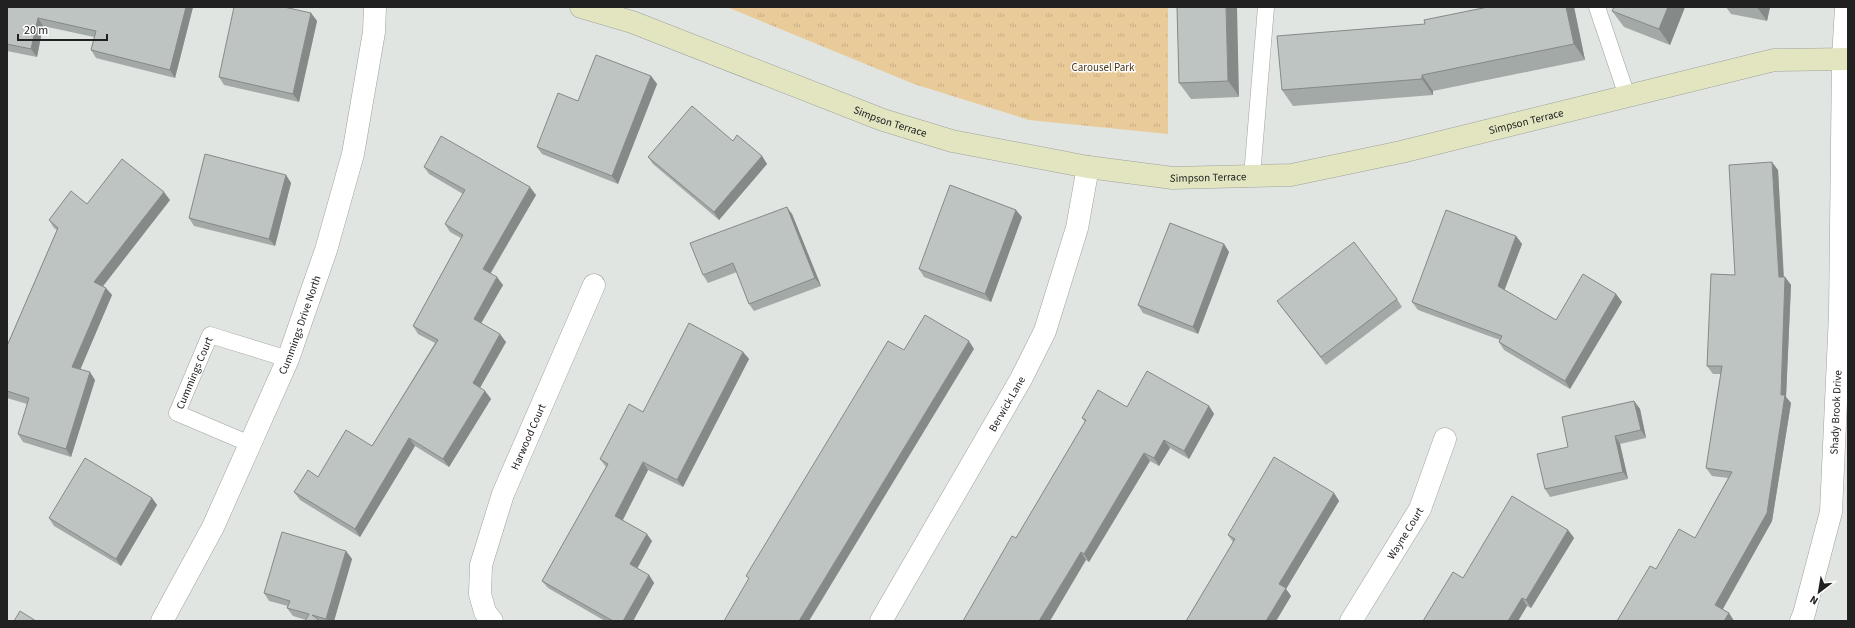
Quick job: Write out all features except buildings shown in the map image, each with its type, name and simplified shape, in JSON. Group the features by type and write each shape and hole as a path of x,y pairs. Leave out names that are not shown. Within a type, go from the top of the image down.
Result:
{"street":[{"name":"Cummings Drive North","path":"162,621 213,527 250,444 288,358 326,250 353,154 374,32 375,7"},
{"name":"Simpson Terrace","path":"581,7 632,22 883,120 952,142 1088,167 1173,178 1291,174 1401,152 1774,60 1846,59"},
{"name":"Shady Brook Drive","path":"1801,621 1831,512 1844,315 1846,7"},
{"name":"Berwick Lane","path":"881,621 1021,379 1045,331 1077,228 1088,167"},
{"name":"Harwood Court","path":"492,621 485,612 480,594 481,565 503,494 594,285"},
{"name":"Wayne Court","path":"1351,621 1420,509 1445,439"}],"lane":[{"path":"1252,176 1266,7"},
{"path":"1597,7 1627,96"},
{"name":"Cummings Court","path":"250,444 176,413 210,335 288,358"}],"green space":[{"name":"Carousel Park","path":"727,7 1168,7 1168,134 1029,120 914,84"}]}
